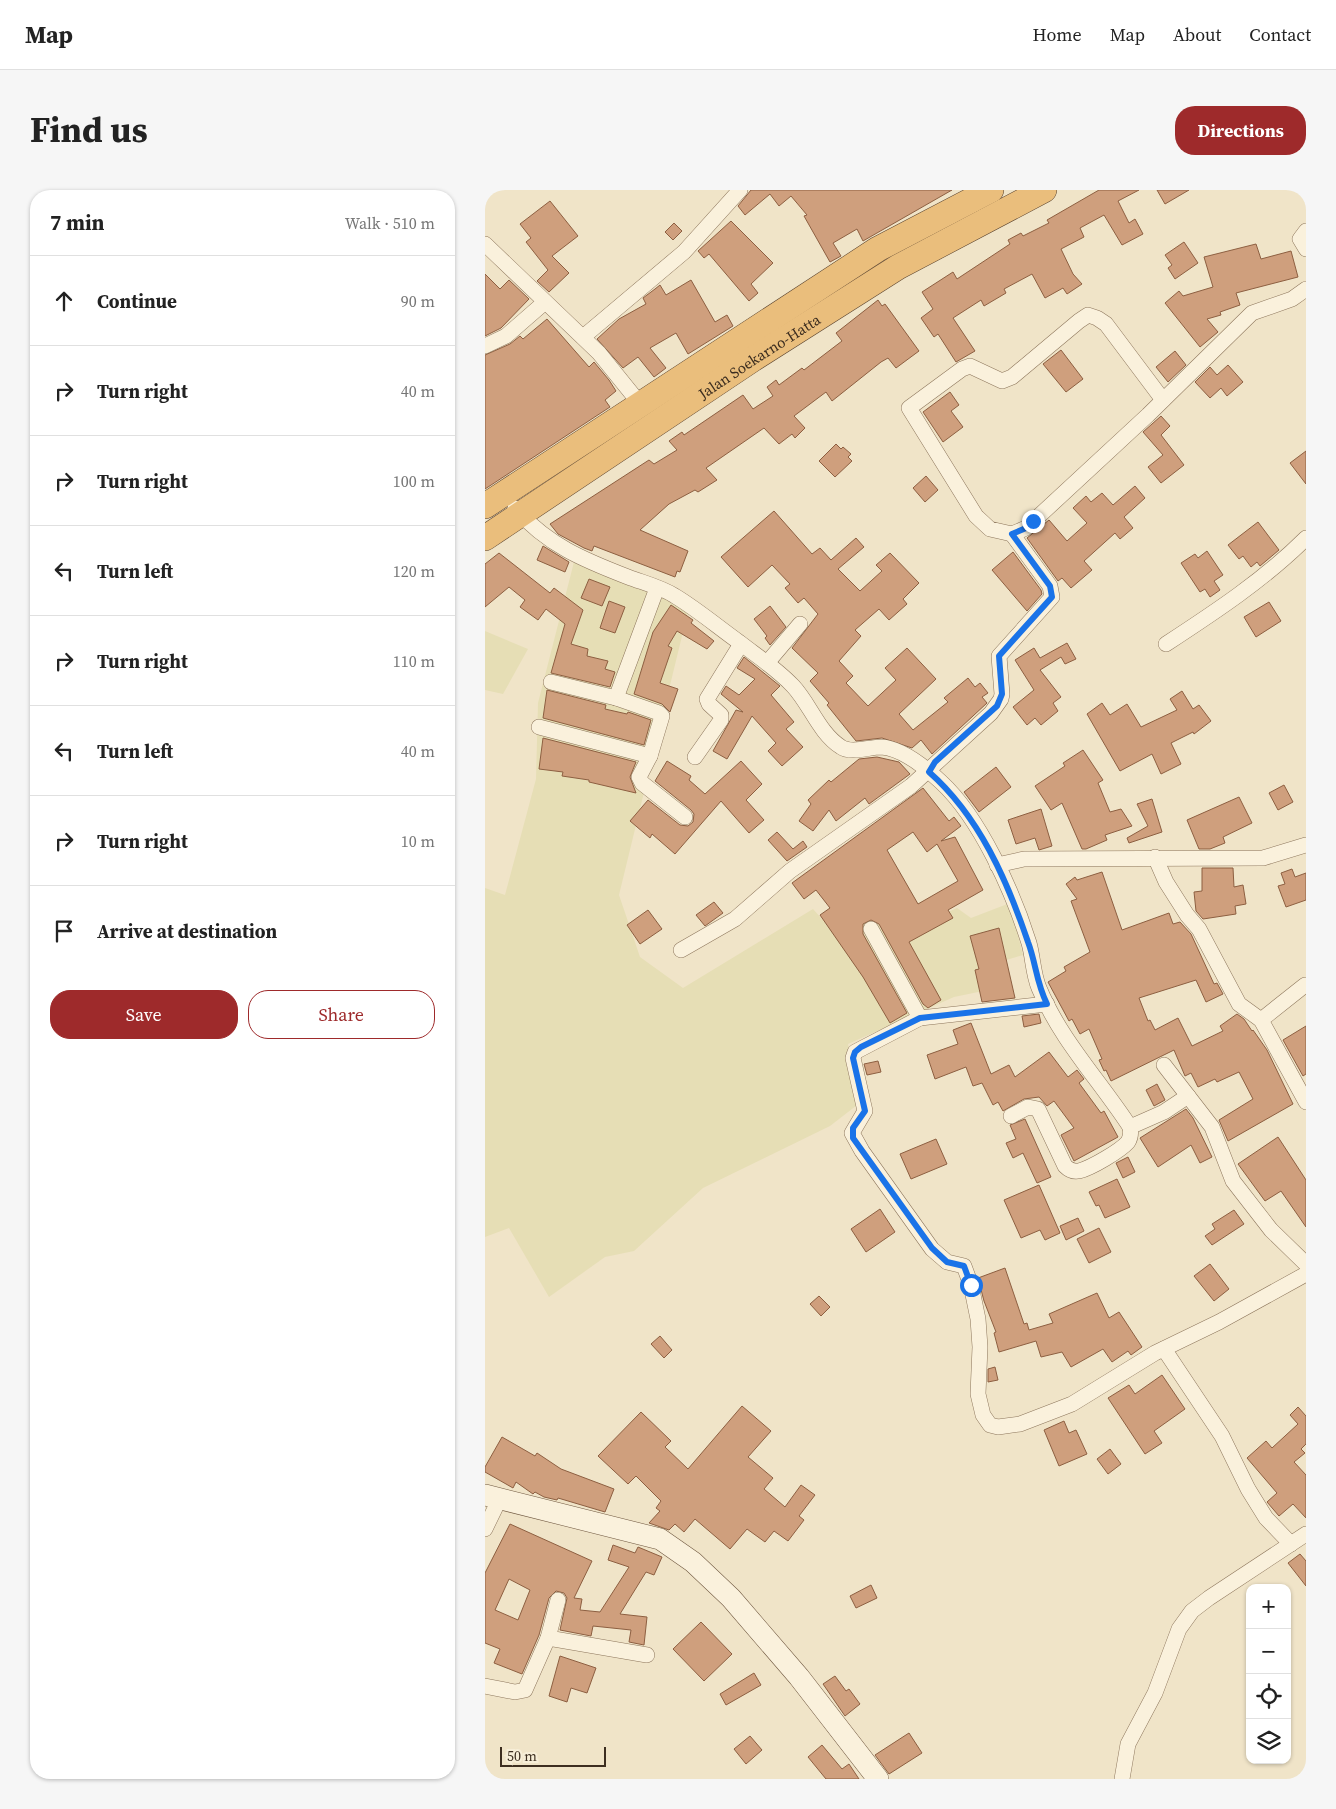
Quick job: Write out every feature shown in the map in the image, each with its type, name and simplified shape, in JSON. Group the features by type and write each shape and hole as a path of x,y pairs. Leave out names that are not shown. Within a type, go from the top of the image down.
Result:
{"highway":[{"name":"Jalan Soekarno-Hatta","path":"494,500 878,249 991,190"},
{"name":"Jalan Soekarno-Hatta","path":"485,538 753,359 890,272 1043,190"}],"main road":[{"path":"492,1497 660,1539 693,1562 731,1598 799,1678 878,1779"}],"street":[{"path":"583,337 684,252 740,190"},
{"path":"1306,231 1301,235 1300,239 1306,249"},
{"path":"485,244 583,337 641,405"},
{"path":"1163,400 1106,324 1089,315 1079,321 1011,377 1002,381 969,366 962,369 909,408 976,516 991,529 1012,534 1026,528 1163,400 1252,313 1292,299 1306,289"},
{"path":"485,346 506,336 545,302"},
{"path":"494,500 520,514 540,535 560,547 600,566 674,595 767,663 793,686 821,727 839,746 847,751 882,747 890,749 929,772 943,784 971,818 997,865 1029,943 1038,985 1047,1004 1077,1053 1130,1126 1131,1136 1127,1142 1110,1156 1079,1172 1070,1170 1065,1166 1038,1109 1028,1107 1011,1116"},
{"path":"681,950 735,919 790,871 929,772 935,762 997,706 1002,694 999,656 1052,597 1050,586 1012,534"},
{"path":"1167,644 1210,616 1279,562 1306,538"},
{"path":"616,698 657,588"},
{"path":"767,663 799,624"},
{"path":"695,758 721,720 721,714 709,704 707,699 741,644"},
{"path":"551,682 616,698 656,711 662,716 651,756 639,777 642,783 685,817"},
{"path":"539,727 651,756"},
{"path":"997,865 1024,859 1263,858 1306,845"},
{"path":"1155,857 1166,882 1187,915 1199,929 1239,1004 1261,1020 1306,1102"},
{"path":"871,929 920,1018"},
{"path":"1261,1020 1305,985"},
{"path":"1047,1004 920,1018 855,1052 853,1058 865,1111 852,1133 862,1151 932,1248 944,1260 961,1264 971,1285 978,1319 980,1347 977,1394 983,1414 990,1424 998,1427 1020,1424 1072,1404 1164,1349 1219,1322 1306,1274"},
{"path":"1164,1065 1212,1127 1233,1181 1271,1230 1306,1264"},
{"path":"1130,1126 1164,1112 1188,1096"},
{"path":"1164,1349 1222,1436 1248,1489 1263,1513 1291,1544"},
{"path":"485,1529 492,1497"},
{"path":"1124,1778 1128,1744 1155,1693 1179,1629 1192,1611 1305,1536"},
{"path":"485,1686 515,1692 525,1690 548,1638 558,1600"},
{"path":"548,1638 647,1655"}],"shaded area":[{"path":"575,558 691,599 619,895 640,957 683,988 813,909 838,937 897,902 915,927 957,908 971,918 1010,903 1023,955 979,968 983,991 954,997 848,1044 861,1102 830,1126 703,1188 634,1251 605,1257 549,1297 509,1228 485,1237 485,888 505,895 536,779 538,703"},
{"path":"485,631 528,649 503,694 485,690"}],"building":[{"path":"751,190 952,190 863,241 857,229 833,243 841,256 830,262 804,216 807,215 791,196 779,206 770,194 745,215 738,206"},
{"path":"1099,190 1139,190 1118,201 1129,223 1135,219 1143,234 1122,245 1104,215 1080,228 1084,237 1061,249 1073,274 1082,284 1067,294 1063,288 1045,298 1032,274 1004,289 1006,293 984,306 981,300 953,318 975,351 956,362 938,334 934,337 921,318 933,309 922,292 953,272 957,279 1010,244 1008,240 1021,233 1023,236 1049,223 1047,220"},
{"path":"1157,190 1189,190 1165,204"},
{"path":"550,201 578,236 552,256 569,273 549,292 537,281 548,270 526,242 531,238 520,224"},
{"path":"731,221 773,263 751,284 758,293 749,301 709,254 704,258 698,251"},
{"path":"674,223 682,231 673,240 665,232"},
{"path":"1184,242 1198,263 1175,279 1168,268 1172,265 1165,255"},
{"path":"1256,244 1261,259 1291,251 1298,277 1236,293 1240,305 1220,312 1221,315 1207,319 1218,332 1200,347 1165,303 1179,291 1183,296 1213,287 1204,257"},
{"path":"485,274 500,289 509,280 529,299 501,328 485,336"},
{"path":"691,280 715,322 727,315 733,326 688,354 676,333 650,348 666,368 654,377 638,357 623,368 597,339 619,319 646,304 643,298 660,285 666,295"},
{"path":"878,300 882,306 885,304 919,351 896,368 888,358 881,362 832,401 826,392 794,416 805,428 795,438 792,434 779,444 764,428 706,468 717,480 698,492 695,490 669,504 640,530 688,551 680,572 677,571 675,577 594,546 592,551 584,548 558,534 550,524 649,460 654,464 677,450 669,441 682,432 684,435 743,395 753,409 773,396 767,387 776,380 779,385 802,368 804,370 842,341 836,333"},
{"path":"547,319 589,367 594,362 616,391 605,400 610,407 485,489 485,355 510,344 520,336 523,339"},
{"path":"1061,350 1083,379 1066,392 1043,364"},
{"path":"1175,351 1186,365 1168,382 1156,367"},
{"path":"1228,365 1243,382 1227,396 1221,388 1210,398 1195,382 1210,367 1217,375"},
{"path":"950,392 959,405 951,411 963,427 943,442 923,412"},
{"path":"1161,416 1170,426 1161,435 1184,465 1161,483 1148,467 1163,455 1143,432"},
{"path":"836,444 851,454 848,457 852,461 835,477 819,461"},
{"path":"1306,451 1306,484 1290,463"},
{"path":"926,476 938,490 925,502 913,488"},
{"path":"1135,486 1145,498 1124,517 1133,528 1120,539 1115,533 1084,561 1092,570 1071,588 1062,578 1058,581 1027,538 1049,520 1067,541 1087,523 1073,508 1086,496 1091,502 1102,493 1113,505"},
{"path":"774,511 812,554 820,548 831,560 856,538 864,547 838,569 860,591 882,571 876,565 890,553 919,583 903,599 907,604 889,620 879,609 855,630 861,636 839,661 853,676 846,683 868,706 896,680 885,668 907,648 936,679 899,714 913,730 948,702 944,698 968,678 975,687 980,683 988,693 982,697 987,703 932,754 921,740 912,748 882,738 856,741 827,705 829,703 810,681 818,673 792,648 818,614 804,598 798,603 785,588 790,584 772,565 748,587 721,557"},
{"path":"1258,522 1279,550 1260,566 1257,562 1251,567 1243,556 1239,559 1228,545"},
{"path":"543,546 569,562 565,572 537,560"},
{"path":"1207,551 1223,575 1214,581 1220,590 1210,597 1205,589 1200,592 1181,563 1195,554 1198,558"},
{"path":"1013,552 1042,594 1027,611 992,570"},
{"path":"499,553 550,593 554,588 583,610 571,644 588,649 587,656 608,661 605,669 615,672 610,687 551,673 565,624 546,609 538,620 520,607 525,600 509,587 485,607 485,564"},
{"path":"589,579 610,587 602,606 581,598"},
{"path":"609,601 625,607 615,633 600,628"},
{"path":"1269,602 1281,621 1256,637 1244,617"},
{"path":"671,605 693,620 691,623 714,641 707,649 677,631 668,646 672,648 660,683 678,689 670,712 662,704 634,694 653,632"},
{"path":"770,606 786,627 770,645 765,638 767,636 754,619"},
{"path":"1067,643 1076,659 1065,664 1061,657 1040,670 1061,697 1053,703 1058,711 1041,725 1035,718 1027,725 1013,707 1034,690 1015,660 1034,648 1040,658"},
{"path":"744,657 780,686 771,695 794,722 786,729 803,747 782,766 768,751 776,743 752,716 727,759 713,751 736,710 743,712 721,694 726,686 739,695 755,679 737,668"},
{"path":"547,690 606,705 605,709 627,714 628,712 651,720 644,745 543,718"},
{"path":"1182,691 1193,709 1199,705 1211,721 1194,734 1193,732 1171,743 1181,764 1161,774 1152,754 1120,771 1087,714 1102,703 1110,715 1127,704 1141,727 1177,710 1170,699"},
{"path":"543,738 636,762 630,777 636,793 589,782 589,780 562,776 563,772 539,769"},
{"path":"1083,750 1103,780 1098,783 1110,812 1121,809 1132,826 1105,835 1107,840 1086,849 1082,849 1062,803 1051,810 1035,786 1065,766 1063,763"},
{"path":"877,757 899,762 910,774 869,804 865,798 836,821 829,810 813,831 799,821 811,804 808,800 829,780 831,782 859,759"},
{"path":"667,761 691,776 689,780 705,794 741,761 762,784 746,800 764,820 749,833 721,801 675,854 652,834 650,838 630,821 648,800 680,825 688,826 693,822 694,814 691,810 655,781"},
{"path":"996,767 1011,787 979,812 964,792"},
{"path":"1284,785 1293,802 1278,810 1269,793"},
{"path":"923,788 949,821 954,817 961,826 941,841 955,837 983,890 948,910 953,918 909,942 941,1000 928,1008 923,1004 879,924 871,920 863,924 863,934 907,1013 890,1023 863,977 820,915 830,908 816,890 804,899 792,883","holes":["913,832 927,852 937,844 958,881 918,904 887,850"]},
{"path":"1239,797 1252,823 1223,837 1225,843 1210,849 1199,849 1187,820"},
{"path":"1152,799 1162,832 1129,843 1127,838 1148,826 1137,804"},
{"path":"1041,809 1052,846 1039,850 1035,838 1016,844 1008,820"},
{"path":"777,832 793,849 803,841 807,847 787,861 768,840"},
{"path":"1202,868 1233,868 1234,887 1243,885 1246,904 1235,906 1236,914 1203,919 1196,911 1194,892 1202,891"},
{"path":"1292,869 1295,877 1306,873 1306,900 1286,907 1278,886 1285,884 1281,873"},
{"path":"1102,872 1122,930 1169,913 1173,924 1180,922 1191,934 1214,984 1217,983 1223,994 1206,1002 1196,980 1139,998 1148,1021 1150,1020 1155,1030 1178,1018 1192,1046 1223,1031 1220,1026 1237,1014 1244,1019 1267,1050 1293,1104 1228,1141 1219,1120 1253,1099 1239,1072 1217,1082 1215,1079 1198,1087 1191,1073 1185,1076 1174,1050 1111,1081 1099,1060 1102,1059 1089,1029 1080,1034 1072,1019 1069,1021 1048,982 1066,971 1064,967 1090,952 1071,901 1077,899 1066,884 1075,877 1077,880"},
{"path":"714,902 723,913 705,926 696,915"},
{"path":"648,910 662,929 640,944 627,925"},
{"path":"999,928 1015,998 982,1002 975,970 979,969 970,936"},
{"path":"1039,1014 1041,1023 1024,1027 1022,1016"},
{"path":"971,1023 991,1074 1009,1065 1015,1077 1049,1052 1068,1077 1077,1070 1084,1079 1079,1083 1101,1113 1104,1111 1118,1137 1074,1161 1061,1135 1074,1128 1054,1101 1047,1106 1039,1097 1024,1099 1003,1111 998,1102 993,1105 982,1083 973,1086 966,1067 935,1079 927,1055 958,1044 953,1030"},
{"path":"1306,1026 1306,1074 1303,1076 1283,1040"},
{"path":"878,1061 881,1072 867,1075 864,1064"},
{"path":"1157,1084 1165,1100 1154,1106 1146,1090"},
{"path":"1186,1109 1193,1118 1212,1157 1200,1163 1191,1145 1158,1167 1140,1138"},
{"path":"1025,1119 1051,1177 1037,1183 1023,1153 1013,1158 1006,1143 1016,1139 1010,1125"},
{"path":"1278,1137 1306,1180 1306,1227 1281,1191 1265,1201 1238,1164"},
{"path":"936,1139 947,1164 911,1179 900,1154"},
{"path":"1128,1157 1135,1172 1123,1178 1116,1163"},
{"path":"1117,1179 1130,1207 1105,1218 1099,1205 1096,1206 1089,1192"},
{"path":"1039,1185 1060,1233 1045,1240 1040,1230 1021,1238 1004,1200"},
{"path":"880,1209 895,1232 866,1252 851,1229"},
{"path":"1234,1210 1244,1224 1212,1245 1205,1236 1215,1229 1212,1224"},
{"path":"1078,1218 1084,1231 1066,1240 1060,1226"},
{"path":"1099,1228 1111,1252 1089,1263 1077,1239"},
{"path":"1210,1264 1229,1289 1214,1301 1194,1276"},
{"path":"1005,1268 1024,1324 1027,1323 1029,1330 1053,1323 1049,1314 1097,1293 1109,1318 1119,1312 1142,1347 1131,1355 1128,1351 1112,1362 1103,1349 1071,1367 1062,1352 1041,1357 1036,1341 999,1352 994,1333 996,1332 984,1301 978,1278"},
{"path":"819,1296 830,1307 821,1316 810,1304"},
{"path":"660,1336 672,1350 664,1358 651,1344"},
{"path":"995,1367 998,1380 988,1382 988,1369"},
{"path":"1162,1375 1185,1409 1154,1431 1162,1443 1145,1454 1108,1398 1129,1385 1135,1394"},
{"path":"742,1406 771,1431 748,1457 773,1478 764,1489 785,1507 801,1485 815,1495 799,1516 804,1520 788,1541 774,1531 765,1542 747,1529 730,1549 695,1519 684,1532 675,1524 669,1530 649,1523 660,1511 656,1508 661,1501 636,1476 628,1484 598,1456 641,1412 671,1441 665,1447 688,1469"},
{"path":"1298,1407 1306,1416 1306,1444 1301,1449 1305,1453 1294,1462 1306,1475 1306,1518 1293,1504 1279,1516 1267,1502 1277,1493 1247,1458 1266,1441 1272,1448 1298,1424 1290,1415"},
{"path":"1064,1421 1069,1433 1076,1430 1087,1454 1059,1466 1044,1430"},
{"path":"502,1437 535,1456 537,1453 561,1469 614,1489 605,1512 558,1498 557,1500 544,1497 535,1492 533,1494 516,1482 513,1488 485,1472 485,1467"},
{"path":"1110,1449 1121,1464 1108,1474 1097,1459"},
{"path":"510,1524 592,1561 574,1598 582,1599 580,1610 600,1612 629,1567 608,1560 613,1545 635,1553 638,1547 662,1557 654,1575 646,1572 620,1614 647,1617 644,1645 629,1642 631,1630 593,1626 591,1636 560,1630 567,1598 564,1593 556,1591 549,1598 539,1635 522,1674 494,1663 500,1649 485,1643 485,1573","holes":["509,1579 530,1590 518,1620 495,1610"]},
{"path":"1300,1554 1306,1561 1306,1586 1288,1563"},
{"path":"871,1585 877,1598 856,1608 850,1596"},
{"path":"701,1622 732,1654 704,1681 673,1649"},
{"path":"560,1656 596,1668 587,1693 571,1688 567,1702 549,1696"},
{"path":"754,1673 761,1685 726,1705 720,1694"},
{"path":"835,1676 846,1691 849,1689 860,1704 845,1716 823,1684"},
{"path":"909,1733 922,1753 889,1774 875,1755"},
{"path":"750,1736 762,1750 746,1764 734,1749"},
{"path":"822,1745 842,1769 849,1764 859,1779 826,1779 808,1757"}],"route":[{"path":"971,1285 964,1266 947,1262 932,1248 853,1138 853,1128 865,1111 853,1058 855,1052 861,1047 920,1018 938,1018 1047,1004 1038,985 1029,943 999,869 971,818 943,784 929,772 935,762 997,706 1002,694 998,660 1001,651 1047,605 1052,597 1053,593 1050,586 1012,534 1026,528 1033,521"}]}
